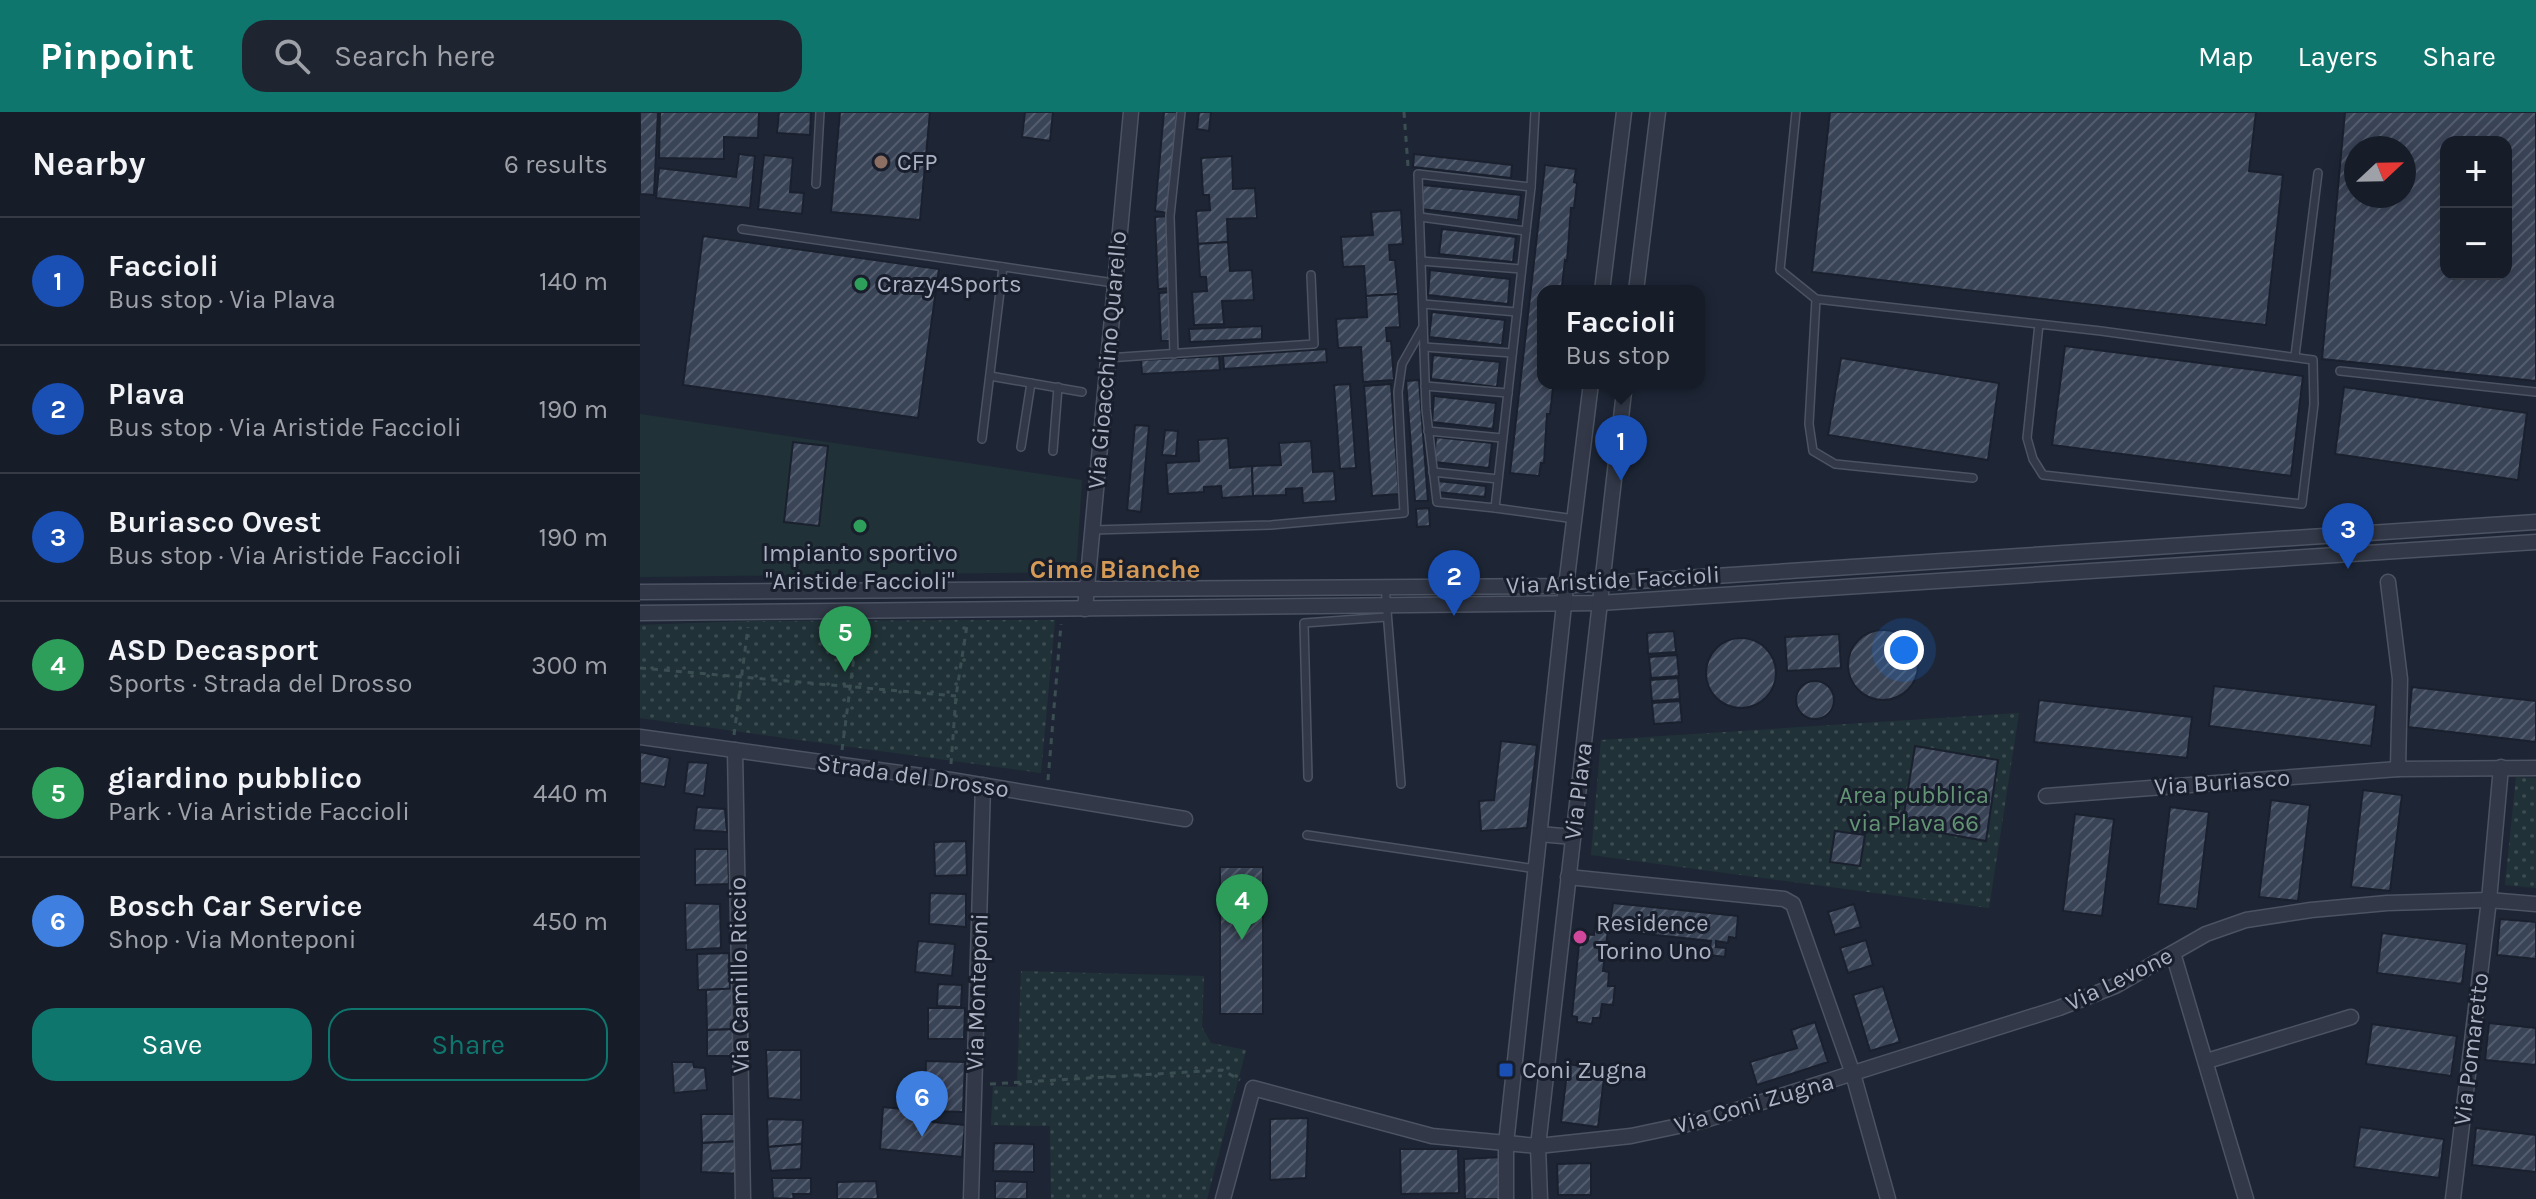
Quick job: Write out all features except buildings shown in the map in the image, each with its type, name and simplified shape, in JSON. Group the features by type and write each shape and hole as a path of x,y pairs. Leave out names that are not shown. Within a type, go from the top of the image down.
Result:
{"street":[{"name":"Via Gioacchino Quarello","path":"1085,609 1131,112"},
{"path":"1603,285 1624,112"},
{"path":"1637,285 1658,112"},
{"name":"Via Plava","path":"1506,1199 1506,1144 1590,389"},
{"name":"Via Plava","path":"1540,1199 1538,1146 1624,389"},
{"name":"Via Aristide Faccioli","path":"640,592 1566,586 2536,522"},
{"name":"Via Aristide Faccioli","path":"640,613 1063,609 1387,611 1599,603 2536,542"},
{"path":"2388,582 2400,679 2398,769"},
{"name":"Strada del Drosso","path":"640,737 951,780 1185,819"},
{"name":"Via Camillo Riccio","path":"735,750 743,1199"},
{"path":"2501,767 2489,900 2536,904"},
{"name":"Via Buriasco","path":"2046,796 2398,769 2536,768"},
{"name":"Via Monteponi","path":"971,1199 983,785"},
{"path":"1540,834 1573,837"},
{"name":"Via Coni Zugna","path":"1253,1088 1432,1136 1538,1146 1631,1136 1702,1121 1853,1074 1793,904 1784,899 1568,877"},
{"name":"Via Levone","path":"1853,1074 2059,1008 2115,986 2206,934 2246,920 2387,903 2489,900"},
{"name":"Via Pomaretto","path":"2453,1199 2489,900"},
{"path":"2173,953 2246,1199"},
{"path":"2207,1061 2351,1017"},
{"path":"1853,1074 1888,1199"},
{"path":"1223,1199 1253,1088"}],"lane":[{"path":"816,184 820,112"},
{"path":"1174,354 1170,216 1181,112"},
{"path":"1495,508 1531,187 1535,112"},
{"path":"1796,112 1780,270 1816,299 2039,324 2313,360 2314,404 2302,504 2043,475 2033,459 2027,438 2039,324"},
{"path":"2295,356 2318,173"},
{"path":"1531,187 1418,174 1425,386 1433,472 1437,502 1575,519"},
{"path":"1420,217 1526,231"},
{"path":"742,229 1114,283"},
{"path":"1421,261 1521,269"},
{"path":"982,439 1003,267"},
{"path":"1107,358 1314,344 1311,275"},
{"path":"1816,299 1809,424 1813,451 1835,464 1973,478"},
{"path":"1423,304 1517,312"},
{"path":"1091,530 1271,525 1404,513 1398,392 1402,364 1423,327"},
{"path":"1424,347 1512,353"},
{"path":"2340,371 2536,392"},
{"path":"990,376 1082,392"},
{"path":"1021,447 1031,383"},
{"path":"1425,386 1508,393"},
{"path":"1053,451 1058,387"},
{"path":"1428,431 1502,438"},
{"path":"1433,472 1498,479"},
{"path":"1385,586 1401,784"},
{"path":"1308,777 1304,623 1387,611"},
{"path":"1307,835 1536,869"}],"path":[{"path":"1046,796 1063,609"},
{"path":"842,765 859,610"},
{"path":"951,780 956,696 970,610"},
{"path":"735,750 734,731 750,612"},
{"path":"640,668 956,696"},
{"path":"975,1085 1222,1070 1253,1088"}],"green space":[{"name":"Impianto sportivo \"Aristide Faccioli\"","path":"640,414 1082,480 1076,572 640,577"},
{"path":"1055,620 1041,773 640,718 640,625 749,621"},
{"name":"Area pubblica via Plava 66","path":"2019,713 1989,908 1591,855 1601,740"},
{"path":"2516,777 2536,778 2536,888 2505,885"},
{"path":"1021,971 1204,976 1202,1027 1211,1043 1246,1050 1207,1199 1051,1199 1050,1126 991,1125 993,1086 1017,1087"}],"place":[{"name":"CFP","path":"881,162"},
{"name":"Crazy4Sports","path":"861,284"},
{"name":"Faccioli","path":"1621,481"},
{"name":"Impianto sportivo \"Aristide Faccioli\"","path":"860,526"},
{"name":"Buriasco Ovest","path":"2348,569"},
{"name":"Plava","path":"1454,616"},
{"name":"giardino pubblico","path":"845,672"},
{"name":"Residence Torino Uno","path":"1580,937"},
{"name":"ASD Decasport","path":"1242,940"},
{"name":"Coni Zugna","path":"1506,1070"},
{"name":"Bosch Car Service","path":"922,1137"}],"district":[{"name":"Cime Bianche","path":"1115,569"}]}
